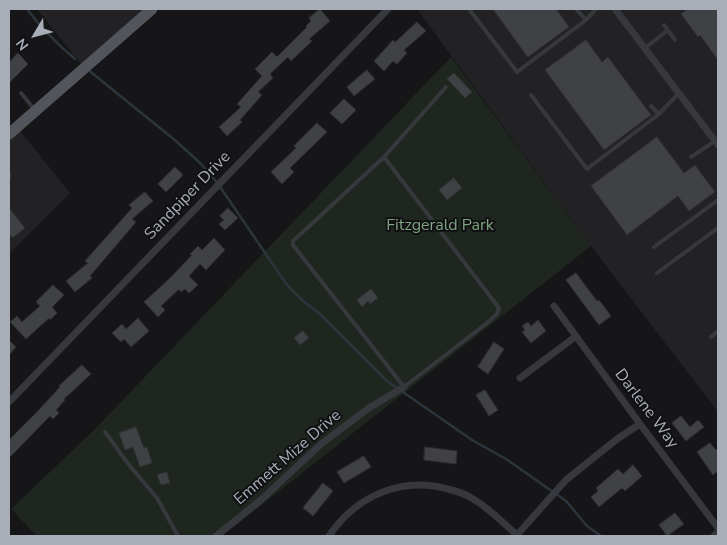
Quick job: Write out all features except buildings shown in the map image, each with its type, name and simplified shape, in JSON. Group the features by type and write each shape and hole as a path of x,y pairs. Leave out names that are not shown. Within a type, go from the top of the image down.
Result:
{"main road":[{"path":"9,134 152,9"}],"street":[{"name":"Sandpiper Drive","path":"9,402 388,9"},
{"path":"615,9 717,143"},
{"name":"Darlene Way","path":"554,306 575,337 718,528"},
{"path":"520,378 575,337"},
{"name":"Emmett Mize Drive","path":"216,536 261,500 321,444 369,408 404,387"},
{"path":"329,536 341,521 367,499 383,491 402,486 418,485 436,486 472,498 517,536 566,480 617,439 640,424"},
{"path":"714,536 718,532"}],"lane":[{"path":"469,9 517,72 586,20 596,9"},
{"path":"576,9 586,20"},
{"path":"664,25 674,40"},
{"path":"645,48 668,30"},
{"path":"384,157 499,308 497,314 487,324 404,387 293,245 293,241 296,236 384,157 446,87"},
{"path":"21,93 36,110"},
{"path":"531,94 586,169 659,114 679,93"},
{"path":"652,106 659,114"},
{"path":"691,157 717,143"},
{"path":"654,247 718,200"},
{"path":"657,273 718,228"},
{"path":"711,337 718,331"},
{"path":"106,432 113,446 157,498 178,536"}],"shaded area":[{"path":"37,9 158,9 85,69"},
{"path":"417,9 718,9 718,412 591,246"},
{"path":"17,127 70,193 9,254 9,135"}],"green space":[{"name":"Fitzgerald Park","path":"451,57 591,246 222,536 37,536 11,509 95,429"}],"waterway":[{"path":"27,9 50,36 75,59"},
{"path":"87,69 176,141 201,164 216,181 287,285 320,314 387,381 472,440 506,459 566,501 587,526 601,536"}]}
